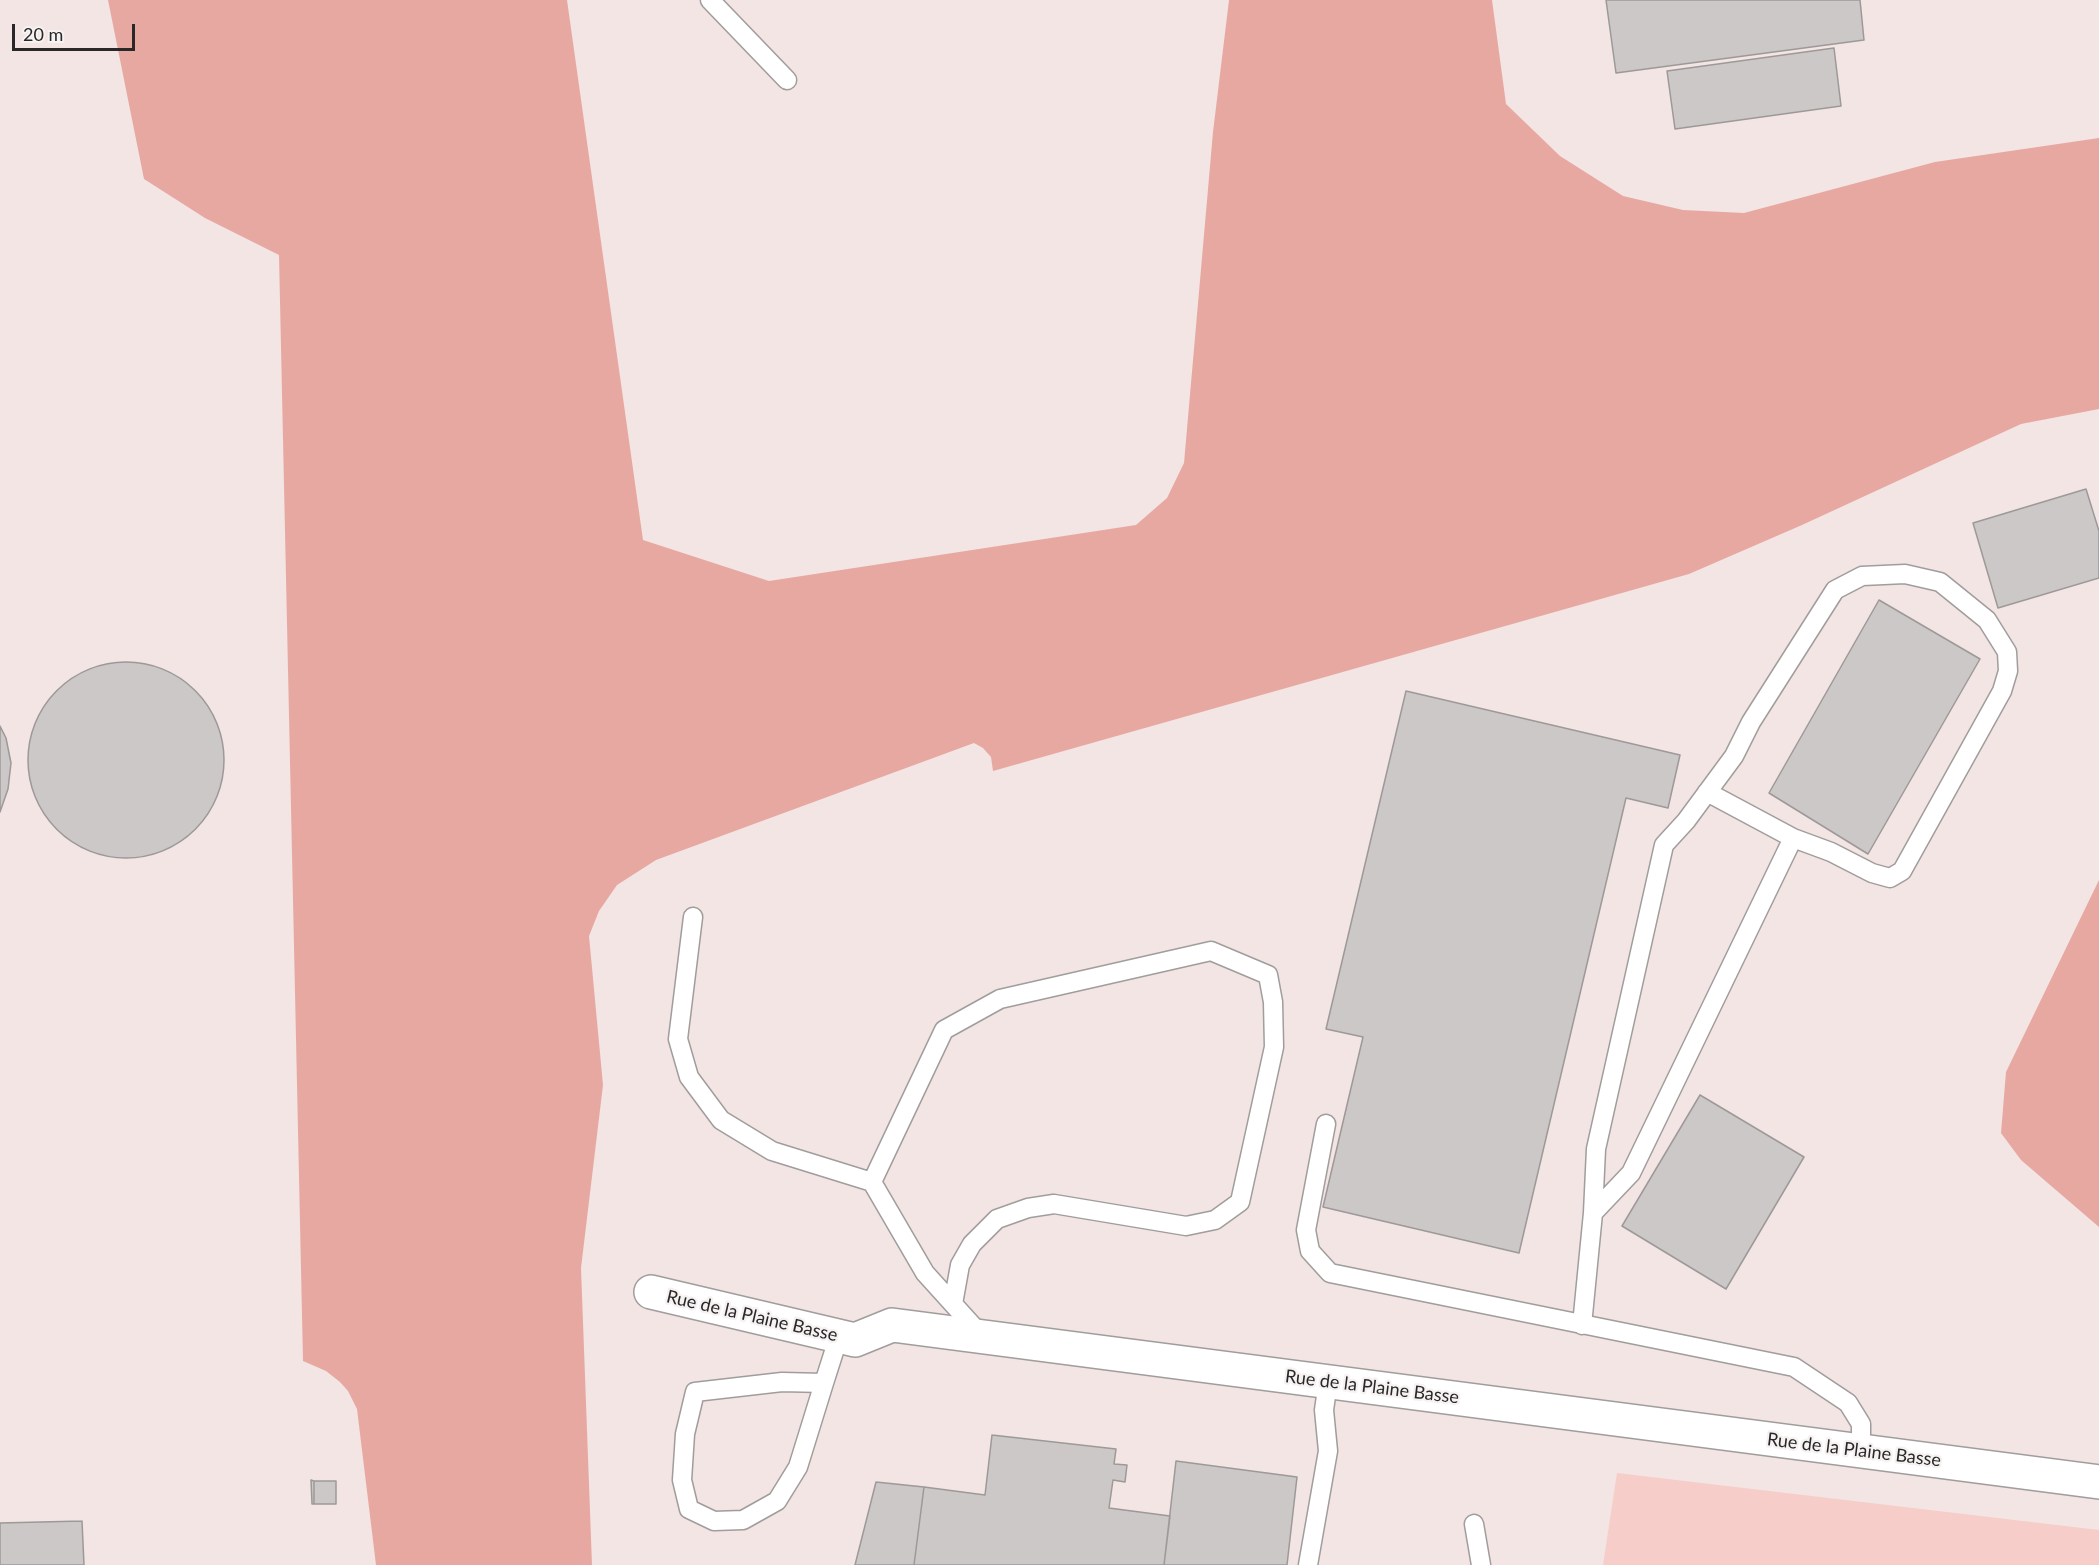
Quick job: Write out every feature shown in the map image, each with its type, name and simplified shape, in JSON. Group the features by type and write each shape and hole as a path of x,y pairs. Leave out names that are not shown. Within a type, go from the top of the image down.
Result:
{"street":[{"name":"Rue de la Plaine Basse","path":"651,1293 855,1340 892,1325 2099,1482"}],"lane":[{"path":"710,0 787,80"},
{"path":"1582,1325 1593,1214 1596,1149 1664,845 1734,756 1750,722 1835,590 1862,576 1905,574 1940,582 1987,620 2007,652 2008,671 2002,691 1902,871 1890,878 1872,873 1831,852 1793,838 1707,792"},
{"path":"1593,1214 1631,1173 1793,838"},
{"path":"693,917 678,1039 689,1077 722,1119 772,1151 872,1182 925,1274 982,1337"},
{"path":"872,1182 944,1030 1000,999 1211,951 1268,975 1273,1002 1274,1047 1240,1202 1215,1220 1186,1226 1054,1204 1028,1208 997,1219 972,1244 960,1265 953,1304"},
{"path":"1326,1124 1306,1230 1310,1251 1330,1273 1794,1367 1848,1403 1862,1424 1861,1451"},
{"path":"824,1383 782,1382 695,1392 685,1434 682,1480 689,1509 714,1521 743,1520 777,1501 798,1467 839,1336"},
{"path":"1308,1565 1328,1451 1324,1410 1328,1382"},
{"path":"1474,1524 1481,1565"}],"shaded area":[{"path":"0,0 2099,0 2099,1565 0,1565"},
{"path":"108,0 567,0 643,540 769,581 1136,525 1167,498 1184,463 1213,132 1229,0 1492,0 1506,104 1560,156 1623,196 1683,210 1744,213 1935,162 2099,138 2099,409 2021,424 1802,525 1689,574 993,771 991,757 983,748 974,743 656,860 617,885 599,911 589,936 603,1085 581,1268 592,1565 376,1565 357,1409 348,1391 340,1382 326,1371 303,1361 279,255 205,218 144,179"},
{"path":"2099,880 2099,1227 2021,1160 2001,1133 2006,1072"},
{"path":"1617,1473 2099,1530 2099,1565 1603,1565"}],"building":[{"path":"1606,0 1860,0 1864,40 1616,73"},
{"path":"1834,48 1841,106 1675,129 1667,71"},
{"path":"2086,489 2099,531 2099,578 1998,608 1973,523"},
{"path":"1879,600 1980,659 1868,854 1769,793"},
{"path":"126,662 145,664 172,674 188,684 202,698 216,723 222,741 224,760 222,779 212,806 202,822 188,836 163,850 145,856 126,858 107,856 80,846 64,836 50,822 36,797 30,779 28,760 30,741 40,714 50,698 64,684 89,670 107,664"},
{"path":"1406,691 1680,755 1668,808 1626,798 1519,1253 1323,1207 1363,1037 1326,1029"},
{"path":"0,726 6,738 11,763 8,789 0,812"},
{"path":"1700,1095 1804,1157 1726,1289 1622,1226"},
{"path":"992,1435 1116,1449 1114,1464 1127,1465 1125,1482 1113,1480 1109,1508 1170,1516 1164,1565 914,1565 924,1487 985,1495"},
{"path":"1176,1461 1297,1477 1287,1565 1164,1565"},
{"path":"311,1480 314,1481 314,1504 312,1504"},
{"path":"314,1481 336,1481 336,1504 314,1504"},
{"path":"876,1482 924,1487 914,1565 855,1565"},
{"path":"82,1521 84,1565 0,1565 0,1523"}]}
